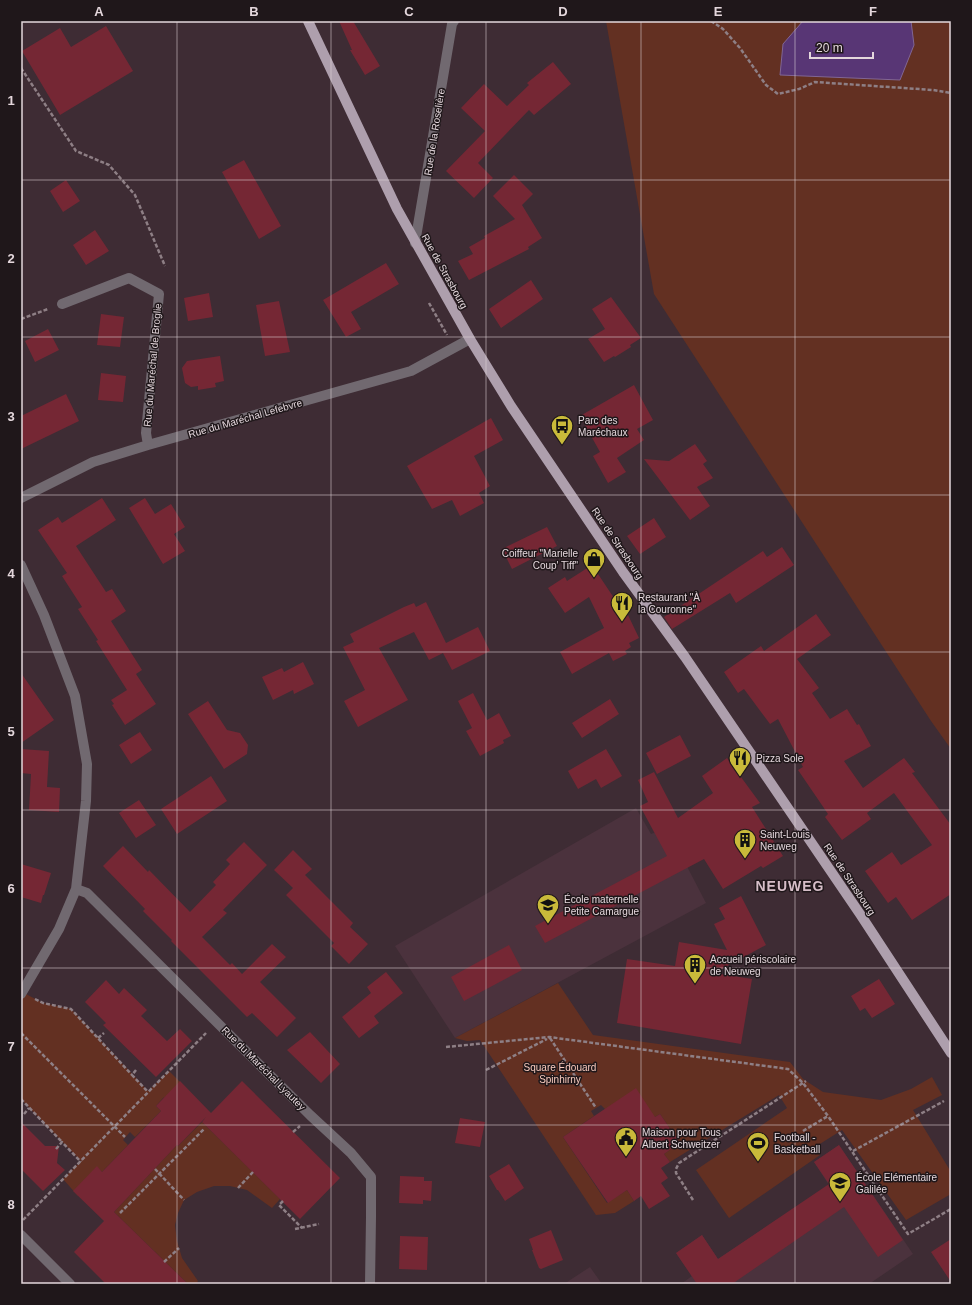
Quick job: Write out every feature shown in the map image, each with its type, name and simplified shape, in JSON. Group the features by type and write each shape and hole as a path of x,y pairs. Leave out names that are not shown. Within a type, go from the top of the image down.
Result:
{"main road":[{"name":"Rue de Strasbourg","path":"308,21 397,209 470,340 511,406 614,559 685,657 860,914 951,1053"}],"street":[{"name":"Rue de la Roselière","path":"415,243 452,24 454,21"},
{"name":"Rue du Maréchal de Broglie","path":"62,304 129,278 159,294 146,433 148,445"},
{"name":"Rue du Maréchal Lefebvre","path":"21,498 93,462 148,445 411,371 470,340"},
{"path":"21,565 44,615 75,696 87,764 86,801 76,889 59,929 22,993"},
{"name":"Rue du Maréchal Lyautey","path":"76,889 87,893 310,1115 351,1153 370,1177 372,1217 370,1284"},
{"path":"21,1235 70,1284"}],"path":[{"path":"711,21 728,34 766,84 778,94 799,89 815,82 933,90 951,93"},
{"path":"21,68 76,151 109,165 135,195 165,266"},
{"path":"21,320 52,308"},
{"path":"22,993 43,1003 72,1009 148,1092"},
{"path":"21,1221 81,1162 114,1126 217,1022"},
{"path":"21,1033 125,1137"},
{"path":"98,1038 104,1033"},
{"path":"446,1047 549,1037 788,1069 805,1082 908,1234 951,1209"},
{"path":"486,1070 549,1037"},
{"path":"549,1037 596,1108"},
{"path":"132,1075 136,1070"},
{"path":"693,1200 676,1174 676,1169 679,1163 805,1082"},
{"path":"21,1099 81,1162"},
{"path":"853,1151 944,1101"},
{"path":"24,1114 29,1108"},
{"path":"803,1131 828,1116"},
{"path":"120,1213 204,1129"},
{"path":"56,1148 62,1142"},
{"path":"155,1169 184,1200"},
{"path":"238,1188 253,1172"},
{"path":"283,1201 279,1206 302,1228"},
{"path":"295,1229 319,1224"},
{"path":"164,1262 179,1248"}],"shaded area":[{"path":"803,21 911,21 914,45 900,80 780,75 783,44"},
{"name":"École maternelle Petite Camargue","path":"636,808 651,834 667,828 706,903 455,1038 395,946"},
{"name":"École Elémentaire Galilée","path":"839,1145 913,1254 869,1284 681,1284 692,1276 676,1253 702,1235 718,1259 829,1185 814,1162"},
{"path":"590,1267 602,1284 564,1284"}],"green space":[{"path":"606,21 803,21 783,44 780,75 899,80 914,45 911,21 951,21 951,749 931,721 654,294"},
{"name":"Square Édouard Spinhirny","path":"558,983 593,1035 790,1062 803,1079 823,1092 881,1100 911,1089 932,1077 942,1095 913,1110 951,1172 951,1194 906,1220 842,1130 815,1147 820,1155 729,1218 696,1170 787,1108 779,1095 670,1162 664,1154 680,1143 660,1114 655,1117 605,1109 601,1105 591,1111 594,1116 563,1137 607,1203 627,1190 634,1201 615,1213 596,1215 480,1040 467,1041 455,1038"},
{"path":"22,992 43,1003 71,1009 148,1091 169,1071 185,1087 163,1098 156,1106 161,1111 135,1137 130,1132 123,1140 128,1145 102,1172 97,1167 78,1196 63,1179 81,1161 21,1099"},
{"path":"202,1122 280,1199 272,1208 247,1190 230,1186 214,1186 197,1192 184,1200 178,1213 175,1225 177,1241 182,1258 198,1281 196,1284 188,1284 114,1212 177,1145 178,1146"}],"building":[{"path":"339,21 353,21 380,66 365,75 350,50 352,50"},
{"path":"106,26 133,71 60,115 22,51 60,28 71,47"},
{"path":"553,62 571,84 534,115 529,110 478,163 493,178 474,198 446,171 485,131 461,108 484,84 507,106 529,85 527,83"},
{"path":"244,160 281,226 259,239 222,172"},
{"path":"514,175 533,194 522,205 542,238 528,247 529,249 469,280 458,261 473,254 469,247 485,238 484,236 515,219 493,196"},
{"path":"66,180 80,201 63,212 50,191"},
{"path":"95,230 109,251 86,265 73,245"},
{"path":"386,263 399,284 351,312 361,329 346,337 323,300"},
{"path":"531,280 543,299 501,328 489,309"},
{"path":"209,293 213,317 188,321 184,298"},
{"path":"611,297 641,338 630,345 631,347 604,362 588,339 605,329 592,309"},
{"path":"279,301 290,352 265,356 256,305"},
{"path":"101,314 124,317 120,347 97,345"},
{"path":"48,329 59,350 35,362 25,341"},
{"path":"220,356 224,381 215,383 216,387 198,390 198,386 191,387 185,383 182,368 187,361"},
{"path":"101,373 126,376 123,402 98,400"},
{"path":"634,385 653,420 637,429 644,440 617,458 626,472 608,483 593,456 600,452 580,416"},
{"path":"66,394 79,421 21,449 21,416"},
{"path":"491,418 503,440 474,456 490,486 479,493 484,503 460,516 452,500 432,509 407,466"},
{"path":"695,444 707,461 703,464 713,478 697,487 710,506 690,520 644,459 669,461"},
{"path":"102,498 116,520 76,546 106,592 112,589 126,611 111,621 142,670 136,674 156,704 125,725 112,705 114,704 111,700 127,690 78,609 82,607 62,576 67,573 38,530 58,517 62,523"},
{"path":"145,498 155,514 171,504 185,527 174,534 185,551 163,564 129,508"},
{"path":"654,518 666,537 640,554 627,536"},
{"path":"547,527 557,546 512,569 502,549"},
{"path":"782,547 794,565 736,603 730,593 672,629 664,617 763,551 767,557"},
{"path":"592,565 616,601 617,600 628,615 639,638 629,643 631,647 625,651 627,654 613,661 609,653 572,674 560,652 604,628 589,597 565,613 548,588 565,577 567,581"},
{"path":"426,602 446,643 478,627 490,651 452,670 443,653 429,660 414,632 379,648 408,700 358,727 344,701 365,690 343,647 354,642 350,634 404,607 414,603 416,607"},
{"path":"816,614 831,635 797,659 819,688 812,693 830,719 847,709 857,725 859,724 871,746 844,761 863,788 904,758 915,772 912,773 951,825 951,894 912,920 896,897 888,903 865,871 892,852 901,865 932,845 894,793 867,813 871,819 842,840 825,817 828,814 798,770 803,767 778,719 770,724 744,689 738,693 724,672 761,646 764,651"},
{"path":"303,662 314,684 294,694 293,690 273,700 262,677 282,668 284,672"},
{"path":"21,673 54,720 21,743"},
{"path":"473,693 487,720 499,713 511,736 503,740 504,743 480,756 466,731 472,728 458,701"},
{"path":"610,699 619,714 582,738 572,723"},
{"path":"208,701 227,730 240,733 248,745 247,754 224,769 188,714"},
{"path":"140,732 152,750 131,764 119,745"},
{"path":"680,735 691,756 657,774 646,753"},
{"path":"21,749 49,751 47,787 60,788 59,812 29,810 31,774 21,773"},
{"path":"606,749 622,776 601,788 596,779 578,789 568,771"},
{"path":"727,758 760,803 752,807 783,856 763,868 761,866 723,889 704,859 545,943 535,926 667,856 640,806 648,802 638,780 654,772 678,818 713,793 702,776"},
{"path":"211,776 227,801 177,834 161,809"},
{"path":"139,800 156,825 136,838 119,813"},
{"path":"244,842 267,865 223,910 227,913 202,937 230,965 232,963 242,974 272,944 286,957 260,982 296,1018 277,1037 252,1013 247,1017 171,941 172,940 143,911 145,909 103,866 123,846 190,912 216,885 213,882 230,864 226,860"},
{"path":"293,850 312,869 305,875 353,923 350,927 368,944 349,964 331,946 334,943 286,895 293,888 274,870"},
{"path":"21,864 51,873 41,903 21,897"},
{"path":"741,896 766,945 714,973 752,979 741,1044 617,1023 627,959 675,966 679,942 727,950 714,924 725,919 719,908"},
{"path":"509,945 522,970 464,1001 451,977"},
{"path":"386,972 403,993 374,1016 379,1023 359,1038 342,1017 371,993 367,987"},
{"path":"879,979 895,1004 872,1018 865,1008 860,1011 851,996"},
{"path":"106,980 119,994 124,988 147,1010 141,1016 167,1041 180,1029 192,1041 156,1077 103,1025 106,1023 85,1002"},
{"path":"310,1032 340,1064 321,1083 287,1050"},
{"path":"180,1081 211,1113 242,1081 340,1178 300,1219 202,1122 206,1117 178,1146 177,1145 114,1212 188,1284 106,1284 74,1252 104,1221 73,1191 97,1166 102,1172 161,1111 156,1106"},
{"path":"636,1088 655,1117 660,1114 680,1143 664,1154 670,1162 661,1168 668,1178 661,1183 670,1196 649,1209 641,1196 634,1201 627,1190 608,1203 563,1137"},
{"path":"460,1118 485,1122 480,1147 455,1143"},
{"path":"21,1122 45,1146 59,1146 57,1163 65,1170 43,1191 21,1169"},
{"path":"839,1145 903,1240 878,1257 844,1207 732,1284 697,1284 676,1253 702,1235 718,1259 829,1184 814,1162"},
{"path":"509,1164 524,1188 505,1201 489,1176"},
{"path":"400,1176 424,1177 424,1181 432,1181 431,1201 423,1200 423,1204 399,1203"},
{"path":"551,1230 563,1260 541,1269 539,1268 529,1239"},
{"path":"400,1236 428,1237 427,1270 399,1269"},
{"path":"951,1239 951,1282 931,1252"}],"place":[{"name":"Parc des Maréchaux","path":"562,446"},
{"name":"Coiffeur \"Marielle Coup' Tiff\"","path":"594,578"},
{"name":"Restaurant \"À la Couronne\"","path":"622,622"},
{"name":"Pizza Sole","path":"740,778"},
{"name":"Saint-Louis Neuweg","path":"745,860"},
{"name":"École maternelle Petite Camargue","path":"548,924"},
{"name":"Accueil périscolaire de Neuweg","path":"695,984"},
{"name":"Maison pour Tous Albert Schweitzer","path":"626,1158"},
{"name":"Football - Basketball","path":"758,1162"},
{"name":"École Elémentaire Galilée","path":"840,1202"}],"district":[{"name":"NEUWEG","path":"790,886"}]}
